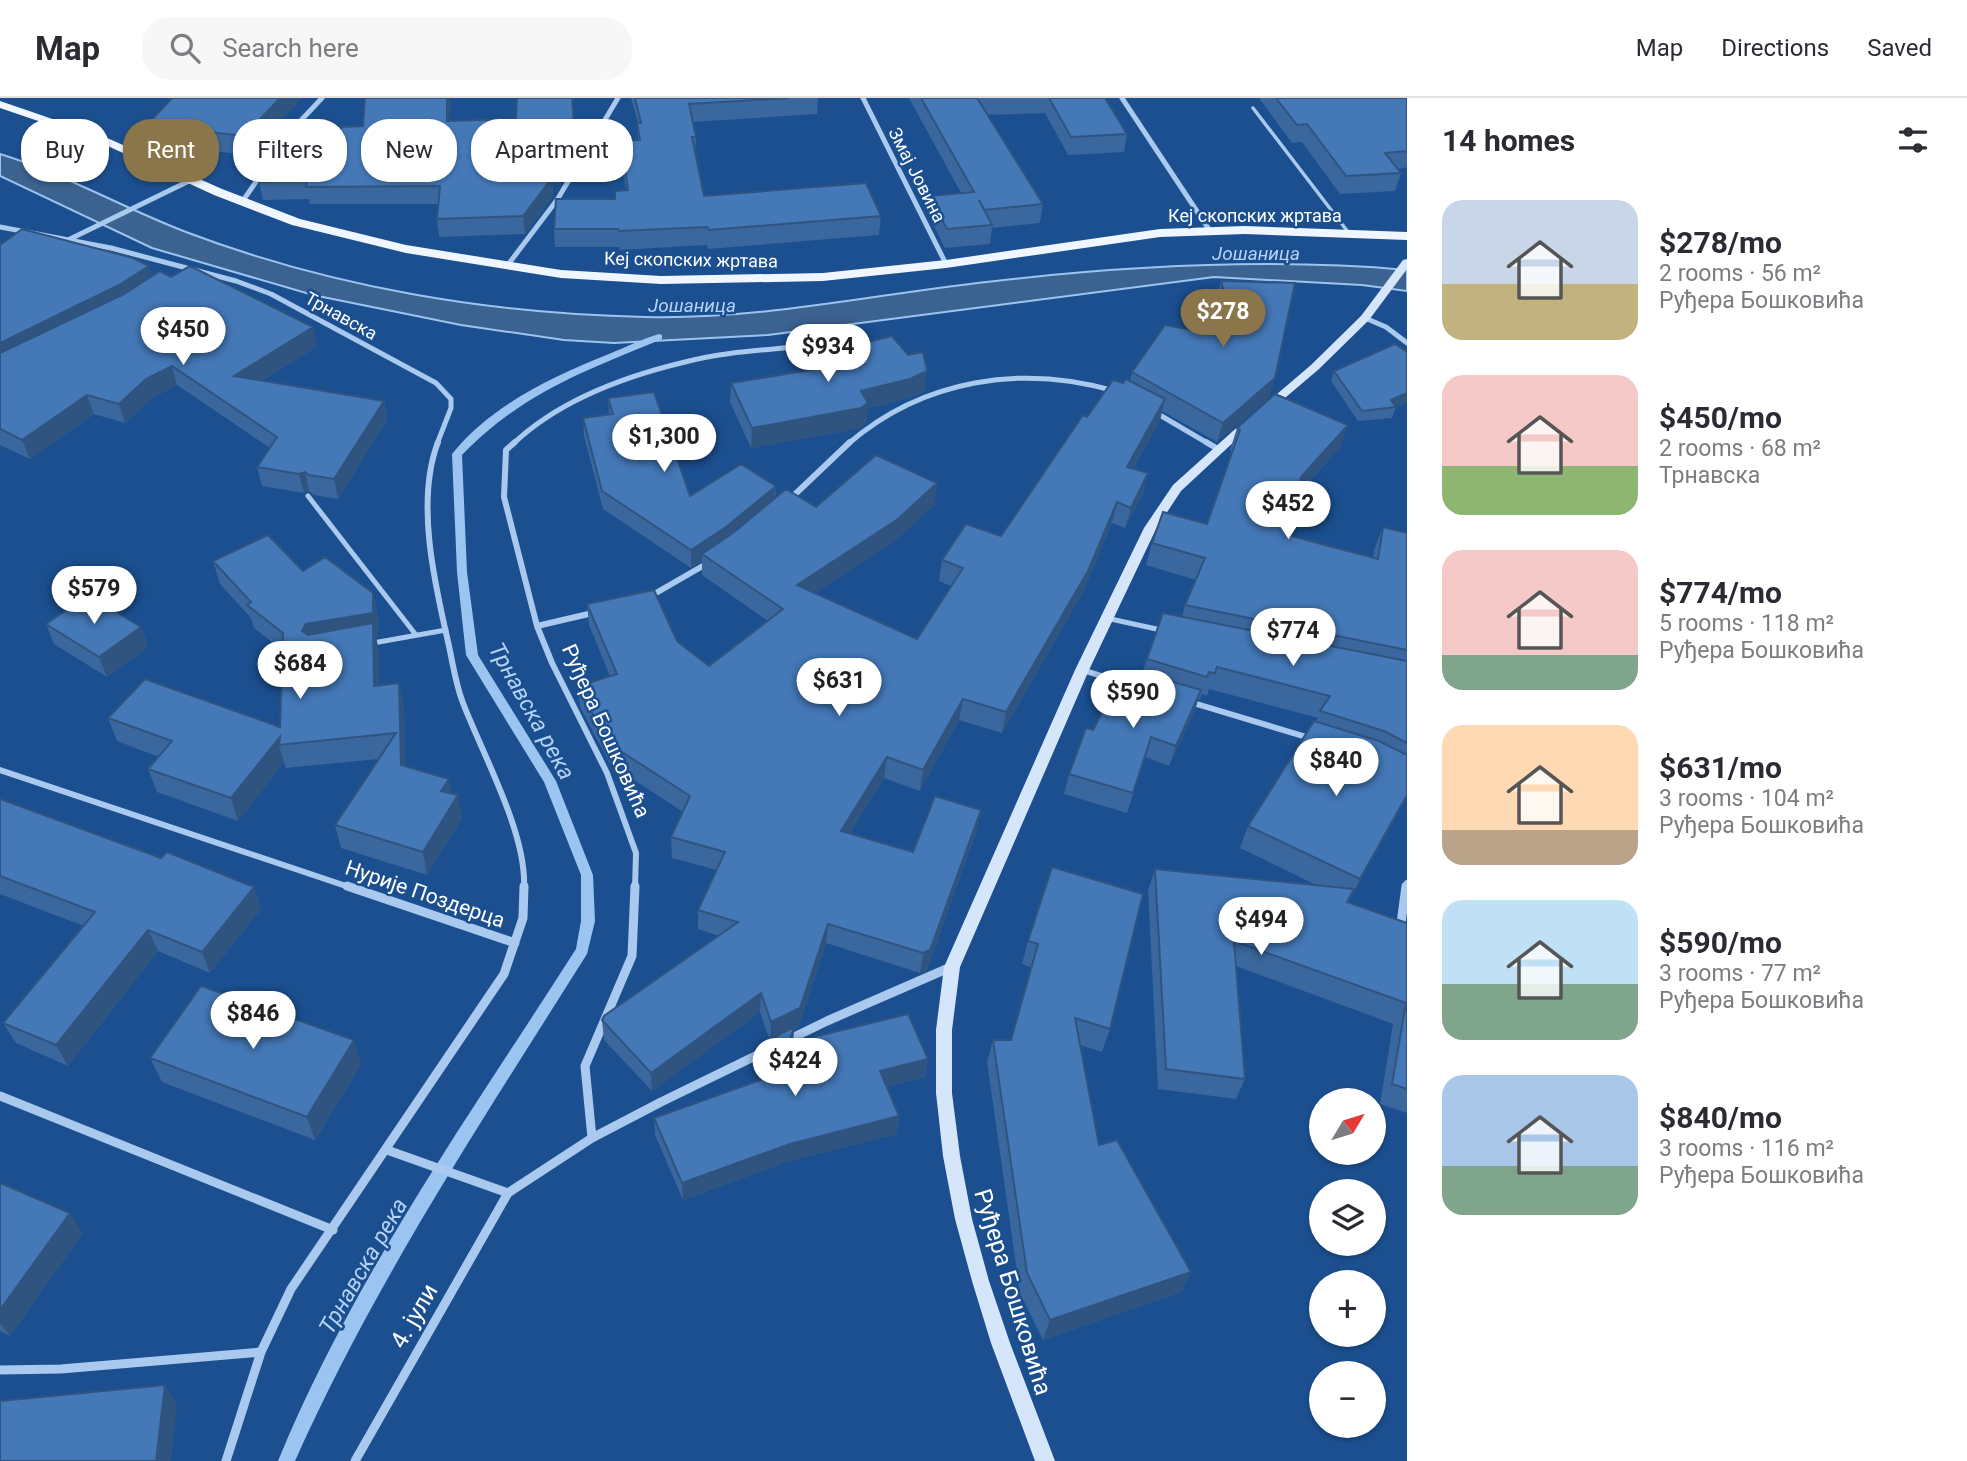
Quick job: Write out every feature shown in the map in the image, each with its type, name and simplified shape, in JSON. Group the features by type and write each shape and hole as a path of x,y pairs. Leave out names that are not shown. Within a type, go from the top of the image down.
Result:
{"main road":[{"name":"Кеј скопских жртава","path":"0,104 123,149"},
{"name":"Кеј скопских жртава","path":"196,182 296,222 370,242 507,266 604,277 731,281 823,277 946,264 1106,239 1210,231 1348,232 1407,236"},
{"name":"Руђера Бошковића","path":"1045,1461 1008,1367 978,1270 956,1182 946,1105 944,1044 945,1002 952,967 1082,670 1150,528 1177,488 1218,449 1315,367 1365,318 1407,262"}],"street":[{"path":"242,202 291,131 322,98"},
{"path":"507,266 556,200 618,98"},
{"name":"Змај Јовина","path":"863,98 946,264"},
{"path":"1122,98 1210,231"},
{"path":"70,239 187,182"},
{"path":"0,227 70,239 193,267"},
{"path":"184,273 193,267"},
{"name":"Трнавска","path":"193,267 271,294 423,374 451,399 451,408 436,447 427,492 432,556 461,699 513,826 525,875 523,918 515,943"},
{"path":"1365,318 1386,327 1407,343"},
{"name":"Руђера Бошковића","path":"592,1138 586,1066 632,956 636,853 607,773 552,663 537,626 504,497 506,450 526,431 563,407 626,380 687,360 813,345"},
{"path":"782,507 854,438 881,418 926,398 990,380 1031,376 1073,379 1120,393"},
{"path":"1149,408 1218,449"},
{"path":"638,601 676,584 715,559"},
{"name":"Руђера Бошковића","path":"537,626 607,610"},
{"path":"1082,670 1149,690"},
{"path":"1176,698 1321,742"},
{"name":"Нурије Поздерца","path":"0,770 515,943 504,974 291,1289 261,1352 226,1461"},
{"path":"1407,883 1401,923 1407,933"},
{"path":"387,1150 508,1193 592,1138 803,1032 952,967"},
{"path":"0,1096 332,1230"},
{"name":"4. јули","path":"355,1461 508,1193"},
{"path":"0,1370 61,1369 261,1352"}],"lane":[{"path":"1253,108 1348,232"},
{"path":"308,496 416,635"},
{"path":"1106,618 1175,632"},
{"path":"365,644 446,630"}],"water":[{"path":"0,154 21,161 21,182 73,182 186,232 297,268 412,294 587,315 690,317 735,314 1004,280 1105,270 1206,265 1306,264 1407,270 1407,291 1362,285 1214,277 768,335 614,343 564,340 461,325 313,295 152,248 0,176"}],"building":[{"path":"172,98 280,98 260,119 233,119 233,135 219,133 219,119 153,119"},
{"path":"365,98 447,98 447,119 364,119"},
{"path":"517,98 572,98 573,119 516,119"},
{"path":"635,98 789,98 689,104 696,137 692,137 704,196 866,183 881,216 709,230 707,227 619,231 554,229 556,199 615,199 615,191 628,190 627,182 633,182 633,140 640,140 637,123 641,123"},
{"path":"921,98 977,98 1043,204 984,210 992,225 947,229 930,196 974,192"},
{"path":"1049,98 1105,98 1127,134 1071,137"},
{"path":"1276,98 1407,98 1407,151 1385,153 1401,173 1346,176 1307,124 1297,125"},
{"path":"471,120 471,182 549,182 523,216 437,219 440,186 306,187 307,182 347,182 347,127 361,126 361,182 457,182 457,121"},
{"path":"22,229 133,258 149,266 119,285 0,343 0,245"},
{"path":"190,266 313,327 234,376 384,401 334,479 305,472 299,474 257,467 277,437 172,366 146,379 119,404 87,395 22,440 0,429 0,353 124,294 160,271 171,277"},
{"path":"1221,281 1295,283 1275,378 1223,423 1132,372 1165,325 1197,331 1191,302 1227,303"},
{"path":"892,336 908,355 923,352 927,371 910,379 861,391 868,403 861,408 752,428 731,383 852,363 840,349"},
{"path":"1395,344 1407,352 1407,393 1391,400 1396,407 1362,411 1334,371"},
{"path":"1126,379 1165,399 1127,467 1148,473 1131,508 1117,502 1088,571 1006,712 963,699 923,770 887,757 841,831 913,852 935,796 981,810 930,950 923,953 828,924 800,1008 771,1022 761,993 651,1073 602,1020 604,1016 738,922 698,910 725,852 671,837 690,796 608,743 578,686 617,674 587,604 654,590 677,641 709,666 783,609 702,554 733,533 786,489 816,507 876,455 937,483 898,519 797,585 917,639 963,568 942,560 966,524 1001,536 1083,415 1087,417 1113,380 1123,383"},
{"path":"654,392 690,496 741,464 776,486 726,527 691,550 602,491 583,418 613,414 608,398"},
{"path":"1275,394 1348,425 1301,477 1291,536 1378,559 1383,527 1407,533 1407,650 1185,605 1205,558 1152,543 1163,512 1207,524 1240,430 1237,428"},
{"path":"268,535 303,571 325,557 373,593 373,613 306,624 302,631 308,635 373,623 374,686 399,683 401,765 449,779 441,791 458,795 423,852 335,825 396,733 279,745 280,737 231,798 148,769 172,741 108,718 145,679 280,727 283,633 247,605 251,602 213,561"},
{"path":"88,595 141,627 99,657 46,624"},
{"path":"1163,613 1407,661 1407,743 1384,731 1320,711 1330,696 1217,667 1215,673 1209,672 1207,677 1147,659"},
{"path":"1142,673 1201,690 1176,746 1151,737 1133,793 1069,774 1086,728 1093,730 1119,680 1137,686"},
{"path":"1314,721 1379,741 1407,755 1407,795 1360,879 1248,826"},
{"path":"0,799 161,858 167,852 254,887 202,952 148,930 56,1045 3,1023 95,912 0,876"},
{"path":"1052,867 1143,894 1110,1029 1075,1018 1099,1145 1117,1140 1191,1272 1050,1320 1027,1273 993,1040 1011,1040 1038,944 1028,941"},
{"path":"1155,869 1354,889 1347,902 1407,923 1407,1089 1392,1084 1406,1003 1234,941 1245,1079 1166,1069"},
{"path":"201,986 354,1040 307,1117 150,1058"},
{"path":"908,1014 928,1059 880,1071 899,1116 790,1144 682,1183 654,1118 788,1070 776,1036 794,1027 789,1043"},
{"path":"0,1183 70,1213 0,1310"},
{"path":"165,1385 156,1461 0,1461 0,1401"}],"waterway":[{"name":"Трнавска река","path":"286,1461 316,1394 386,1264 582,950 588,921 587,875 550,781 472,655 462,572 457,454 478,432 526,397 577,371 659,337"}],"water label":[{"name":"Јошаница","path":"1256,253"},
{"name":"Јошаница","path":"692,305"}]}
